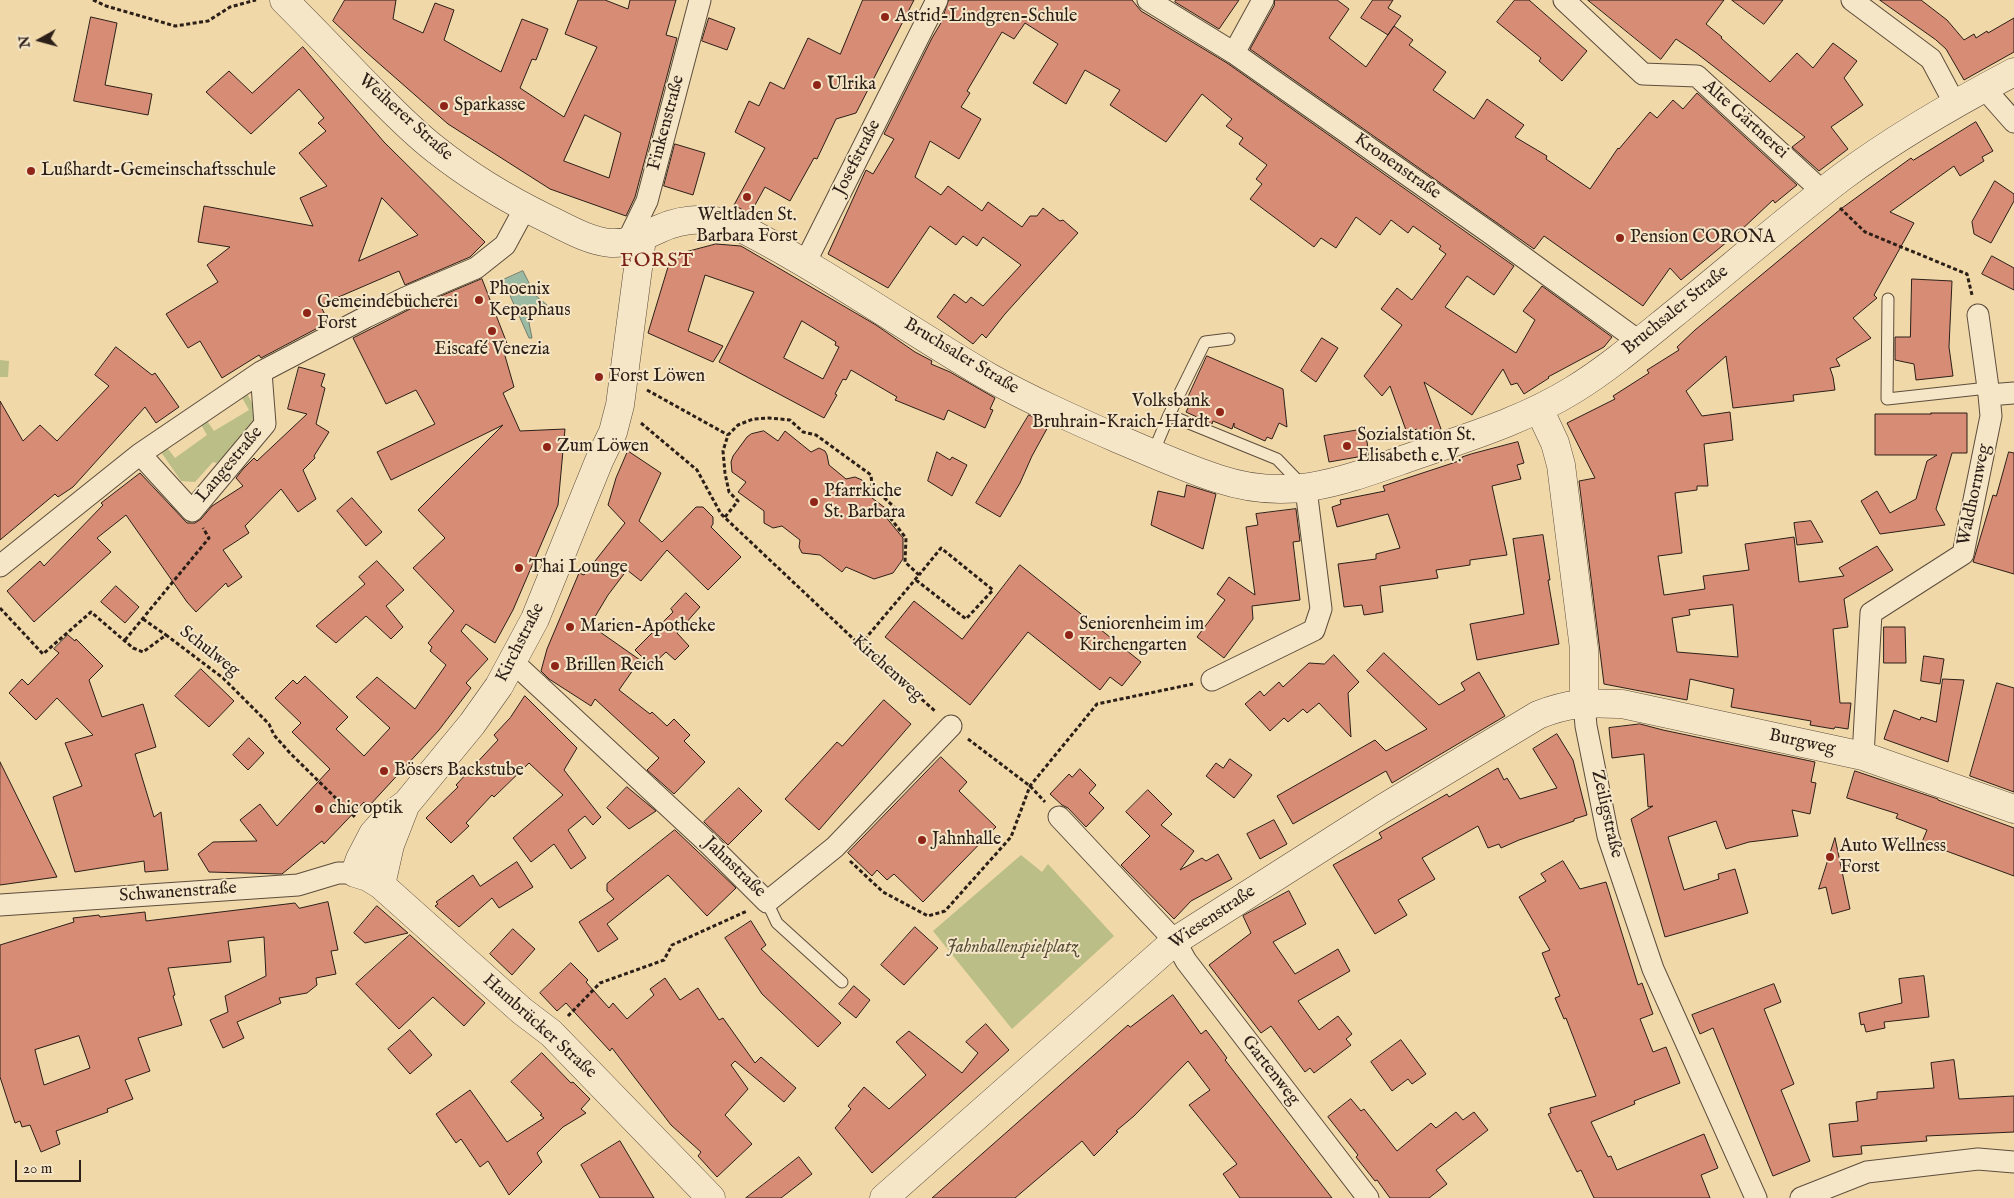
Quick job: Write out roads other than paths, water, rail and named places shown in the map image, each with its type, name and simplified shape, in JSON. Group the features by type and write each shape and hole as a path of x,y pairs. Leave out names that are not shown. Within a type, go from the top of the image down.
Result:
{"street":[{"name":"Weiherer Straße","path":"284,0 404,122 425,141 466,172 526,208 584,236 612,243 634,240"},
{"name":"Finkenstraße","path":"634,240 700,0"},
{"name":"Josefstraße","path":"805,263 937,0"},
{"name":"Kronenstraße","path":"1148,0 1234,53 1490,233 1640,342"},
{"path":"1234,53 1263,0"},
{"name":"Alte Gärtnerei","path":"1564,0 1643,74 1697,76 1823,192"},
{"path":"1852,0 1931,59 1955,104"},
{"name":"Bruchsaler Straße","path":"634,240 671,224 685,221 704,219 739,227 805,263 990,377 1072,419 1152,453 1223,480 1266,489 1306,489 1341,482 1490,430 1539,409 1572,391 1600,373 1640,342 1823,192 1881,150 1955,104 2014,72"},
{"path":"1984,88 2014,122"},
{"path":"0,566 140,454 261,372 390,305 476,268 505,245 526,208"},
{"name":"Kirchstraße","path":"355,873 373,834 387,818 407,803 472,724 499,686 535,619 598,461 613,432 624,376 634,240"},
{"name":"Kirchstraße","path":"598,461 622,260 634,240"},
{"name":"Waldhornweg","path":"1864,756 1872,613 1963,554 1991,416 1978,315"},
{"name":"Langestraße","path":"140,454 192,511 265,424 261,372"},
{"path":"1988,392 2014,393"},
{"name":"Zeiligstraße","path":"1539,409 1555,443 1561,465 1584,649 1586,726 1608,836 1653,969 1756,1198"},
{"path":"1212,680 1314,630 1321,609 1306,489"},
{"name":"Jahnstraße","path":"513,662 709,844 767,902 835,847 951,726"},
{"name":"Burgweg","path":"1584,703 1622,704 1864,756 2014,809"},
{"name":"Wiesenstraße","path":"884,1198 1175,941 1382,809 1538,715 1562,706 1584,703"},
{"name":"Kirchstraße","path":"381,885 390,845 407,803"},
{"path":"1059,817 1175,941"},
{"name":"Schwanenstraße","path":"0,905 298,885 338,873 355,873"},
{"name":"Hambrücker Straße","path":"355,873 368,877 381,885 522,1010 551,1033 711,1198"},
{"name":"Gartenweg","path":"1175,941 1186,961 1368,1198"},
{"path":"1801,1198 1867,1172 1978,1159 2014,1162"}],"lane":[{"path":"1888,300 1886,399 1988,392"},
{"path":"1152,453 1205,342 1230,339"},
{"path":"1169,415 1277,459 1306,489"},
{"path":"767,902 777,923 842,982"}],"place":[{"name":"Astrid-Lindgren-Schule","path":"885,17"},
{"name":"Ulrika","path":"817,85"},
{"name":"Sparkasse","path":"444,106"},
{"name":"Lußhardt-Gemeinschaftsschule","path":"31,171"},
{"name":"Weltladen St. Barbara Forst","path":"747,197"},
{"name":"Pension CORONA","path":"1620,238"},
{"name":"Phoenix Kepaphaus","path":"479,300"},
{"name":"Gemeindebücherei Forst","path":"307,313"},
{"name":"Eiscafé Venezia","path":"492,331"},
{"name":"Forst Löwen","path":"599,377"},
{"name":"Volksbank Bruhrain-Kraich-Hardt","path":"1220,412"},
{"name":"Sozialstation St. Elisabeth e. V.","path":"1347,446"},
{"name":"Zum Löwen","path":"547,447"},
{"name":"Pfarrkiche St. Barbara","path":"814,502"},
{"name":"Thai Lounge","path":"519,568"},
{"name":"Marien-Apotheke","path":"570,627"},
{"name":"Seniorenheim im Kirchengarten","path":"1069,635"},
{"name":"Brillen Reich","path":"555,666"},
{"name":"Bösers Backstube","path":"384,771"},
{"name":"chic optik","path":"319,809"},
{"name":"Jahnhalle","path":"922,840"},
{"name":"Auto Wellness Forst","path":"1830,857"}],"district":[{"name":"FORST","path":"657,262"}],"park label":[{"name":"Jahnhallenspielplatz","path":"1012,948"}]}
